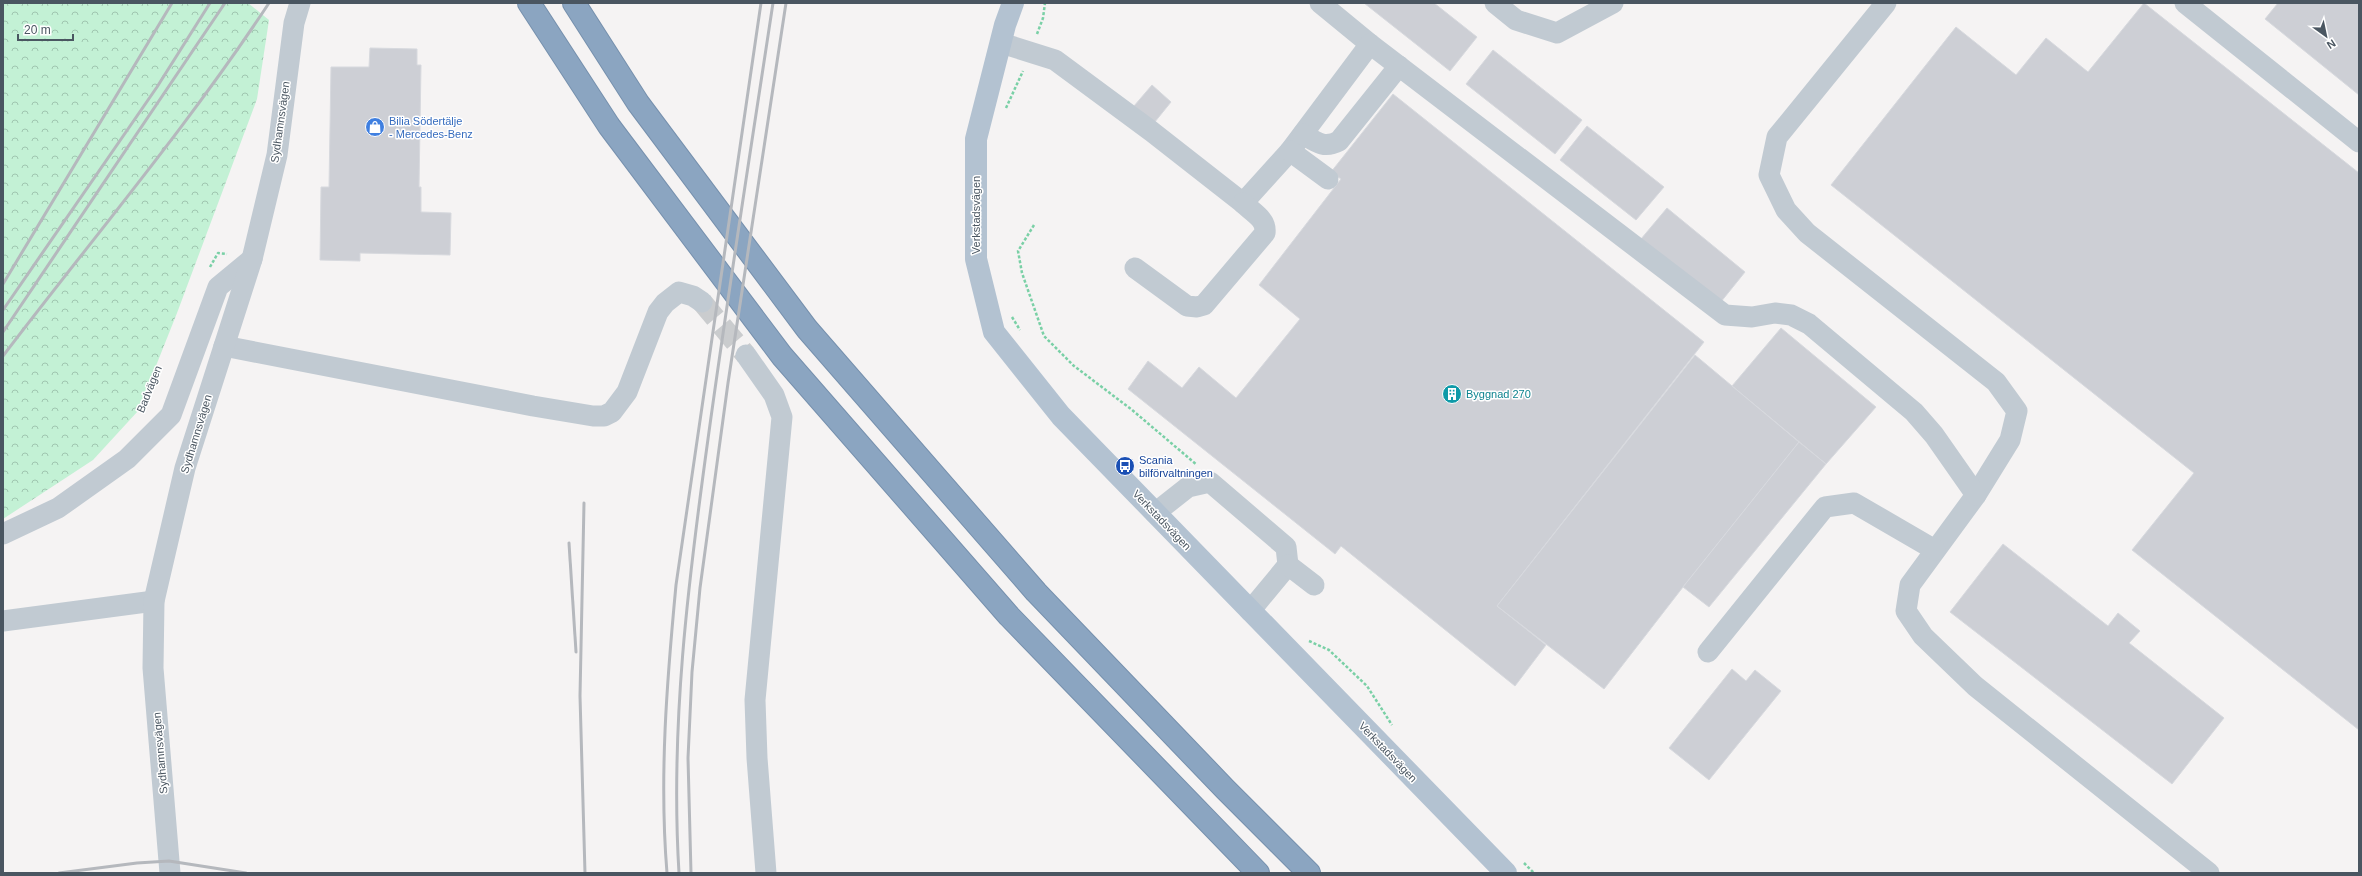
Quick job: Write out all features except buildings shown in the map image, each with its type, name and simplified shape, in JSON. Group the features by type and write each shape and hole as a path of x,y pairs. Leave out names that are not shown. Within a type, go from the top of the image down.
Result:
{"highway":[{"path":"529,3 609,126 782,356 1009,616 1258,873"},
{"path":"574,3 638,103 807,329 1036,592 1225,789 1309,873"}],"main road":[{"name":"Verkstadsvägen","path":"1013,3 1001,42 976,139 976,259 994,332 1061,416 1506,873"}],"street":[{"name":"Sydhamnsvägen","path":"170,873 153,668 154,601 185,468 252,259 276,155 294,23 300,3"},
{"path":"1320,3 1370,44 1725,315 1752,317 1775,313 1791,315 1809,324 1914,412 1934,436 1976,495"},
{"path":"1495,3 1516,20 1557,33 1613,3"},
{"path":"1886,3 1777,137 1769,175 1786,210 1807,233 1996,382 2017,411 2010,440 1976,495 1910,585 1906,611 1922,636 1975,686 2209,873"},
{"path":"2185,3 2359,142"},
{"path":"1001,42 1055,60 1151,131 1243,203 1263,221 1266,227 1265,233 1204,305 1197,308 1187,306 1135,268"},
{"path":"1243,203 1290,151 1370,44"},
{"path":"1303,134 1324,146 1331,146 1339,141 1399,66"},
{"path":"1290,151 1328,179"},
{"path":"3,534 58,508 126,459 171,415 218,287 252,259"},
{"path":"224,346 533,406 593,416 604,416 612,412 627,392 653,323 665,303 679,292 694,296 702,302"},
{"path":"746,355 774,395 782,416 755,700 757,765 766,873"},
{"path":"1155,513 1188,487 1210,482 1286,547 1288,565 1250,611"},
{"path":"1708,652 1825,508 1854,503 1935,550"},
{"path":"1288,565 1314,584"},
{"path":"3,621 154,601"}],"path":[{"path":"1034,225 1018,251 1022,273 1044,336 1074,366 1131,409 1196,464 1210,482"},
{"path":"208,272 218,253 252,259"}],"green space":[{"path":"3,3 248,3 269,20 257,99 177,313 138,411 93,460 3,519"}],"tunnel":[{"path":"702,302 746,355"}],"railway":[{"path":"3,284 172,3"},
{"path":"3,310 157,87 210,3"},
{"path":"3,332 225,3"},
{"path":"3,356 173,138 206,94 269,3"},
{"path":"667,873 664,801 665,729 676,585 761,3"},
{"path":"679,873 677,764 679,709 688,601 716,384 773,3"},
{"path":"691,873 688,758 692,672 700,588 728,383 786,3"},
{"path":"584,503 580,696 585,873"},
{"path":"569,543 576,652"},
{"path":"59,873 137,863 169,861 246,873"}],"place":[{"name":"Bilia Södertälje - Mercedes-Benz","path":"375,127"},
{"name":"Byggnad 270","path":"1452,394"},
{"name":"Scania bilförvaltningen","path":"1125,466"}]}
